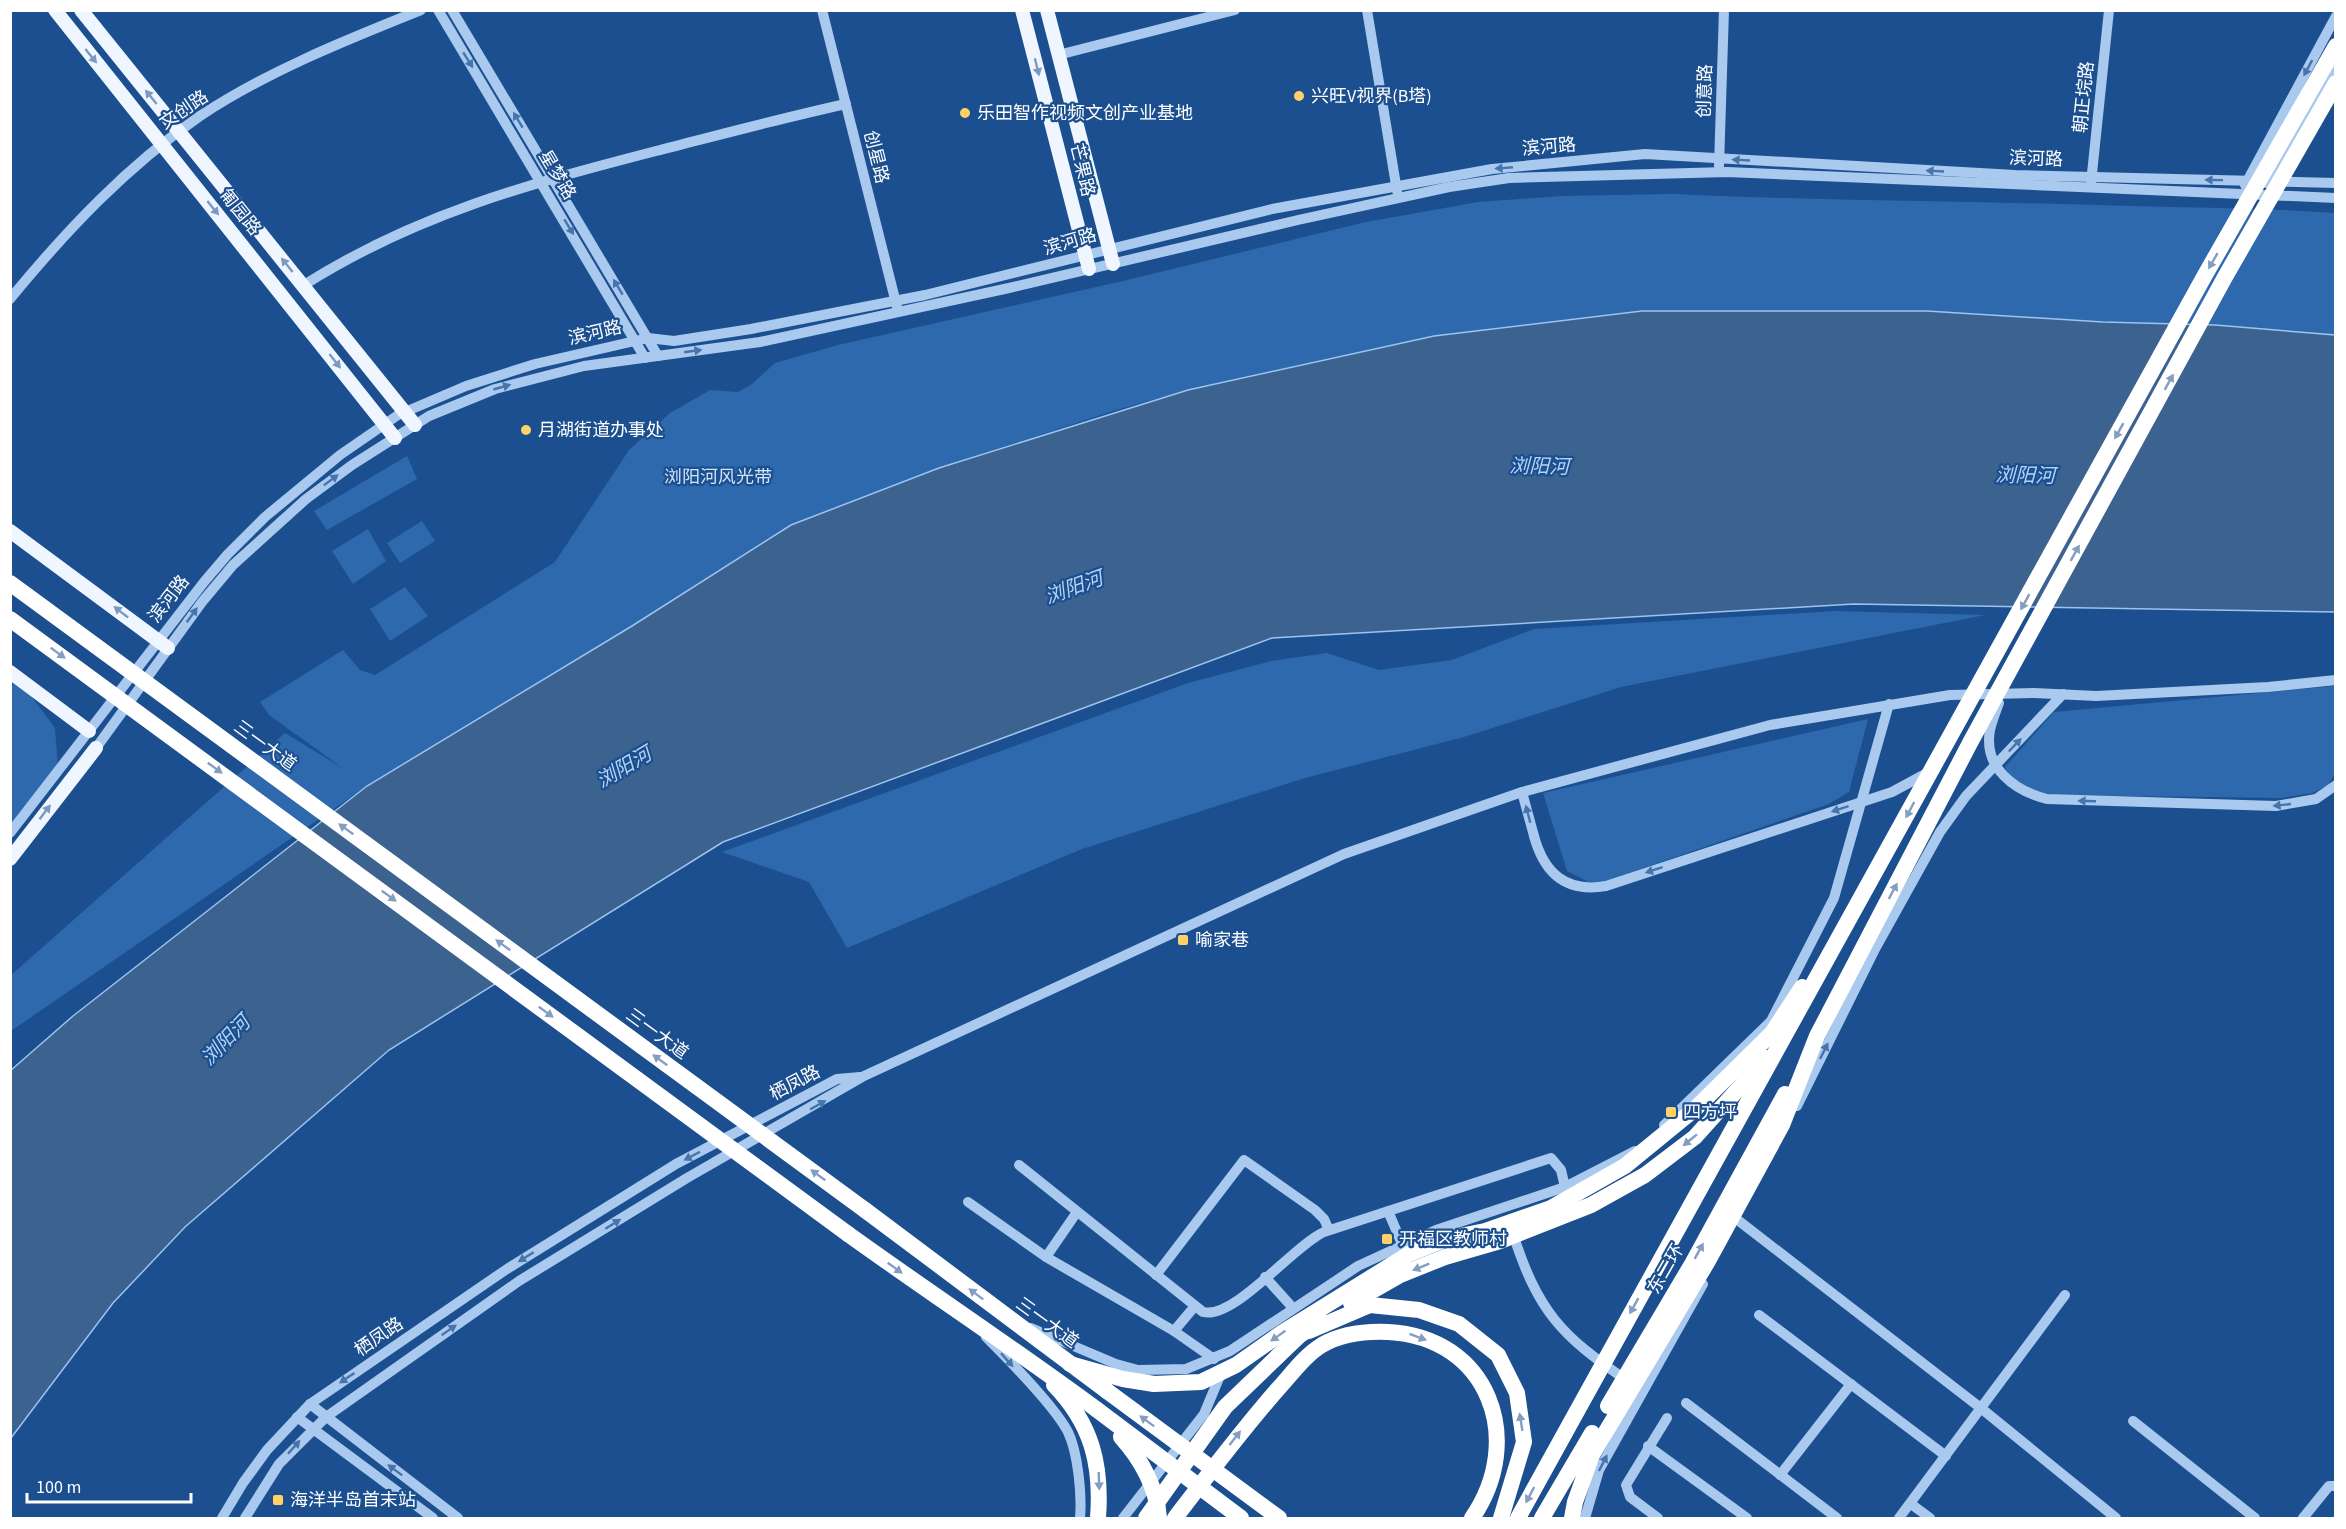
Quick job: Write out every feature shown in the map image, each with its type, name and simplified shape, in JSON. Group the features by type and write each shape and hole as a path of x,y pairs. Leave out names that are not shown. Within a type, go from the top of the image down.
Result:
{"highway":[{"path":"1518,1518 2205,275 2336,46"},
{"path":"1572,1518 1592,1455 1708,1261 1782,1125 1817,1036 1971,741 2225,277 2336,83"},
{"name":"三一大道","path":"10,583 846,1196 1003,1315 1279,1518"},
{"path":"10,619 966,1319 1013,1348 1241,1518"},
{"path":"1070,1364 1123,1379 1154,1384 1201,1382 1236,1365 1283,1332 1409,1254 1446,1239 1485,1231 1551,1208 1625,1166 1696,1108 1772,1033 1893,842"},
{"path":"1146,1518 1225,1407 1300,1335 1400,1275 1445,1257 1500,1241 1591,1205 1645,1174 1695,1137 1786,1036"},
{"name":"东二环","path":"1542,1518 1692,1264 1817,1036"},
{"path":"1300,1335 1370,1305 1419,1310 1459,1324 1498,1355 1517,1393 1524,1442 1501,1518"},
{"path":"1175,1518 1238,1435 1304,1360 1323,1345 1360,1331 1406,1333 1444,1347 1476,1375 1494,1411 1498,1455 1486,1498 1472,1518"},
{"path":"1013,1348 1056,1387 1083,1424 1094,1449 1099,1471 1098,1518"},
{"path":"1096,1409 1137,1457 1153,1489 1159,1518"}],"main road":[{"name":"匍园路","path":"55,10 395,438"},
{"name":"匍园路","path":"81,10 304,285 388,393 407,412 415,425"},
{"name":"芒果路","path":"1022,10 1089,269"},
{"name":"芒果路","path":"1047,10 1113,264"},
{"path":"2318,114 2336,94"},
{"path":"10,531 163,644"},
{"path":"10,672 89,730"},
{"path":"10,859 96,748"}],"street":[{"name":"文创路","path":"10,299 60,239 162,145 200,116 266,79 337,44 422,10"},
{"name":"星梦路","path":"438,10 645,357"},
{"name":"星梦路","path":"452,10 658,356"},
{"name":"创星路","path":"822,10 898,312"},
{"path":"1058,55 1234,10"},
{"path":"1367,10 1398,198"},
{"name":"创意路","path":"1719,172 1725,10"},
{"name":"朝正垸路","path":"2091,182 2109,10"},
{"path":"2240,194 2335,16"},
{"path":"2262,195 2336,64"},
{"path":"304,285 335,265 445,212 553,178 846,104"},
{"name":"滨河路","path":"96,748 163,644 227,555 265,518 340,455 385,424 465,386 535,364 648,338 674,341 751,329 895,301 1272,209 1492,169 1645,154 2091,182 2240,194 2336,198"},
{"name":"滨河路","path":"10,833 89,730 234,565 306,499 352,465 415,425 495,388 584,366 760,342 1398,198 1509,178 1719,172 2091,182 2248,180 2336,183"},
{"path":"2006,680 1990,731 1990,748 1996,766 2006,780 2034,796 2048,799 2277,806 2316,798 2336,785"},
{"path":"864,1076 1344,854 1522,792 1770,725 1950,695 2096,696 2268,687 2336,680"},
{"path":"1585,1518 1599,1470 1739,1221 1875,949 1940,832 1966,796 2063,694"},
{"path":"1003,1315 1116,1364 1138,1370 1186,1370 1230,1351 1331,1281 1402,1244 1436,1230 1565,1188 1639,1149 1771,1021 1834,898 1889,704"},
{"path":"1522,792 1540,858 1554,874 1572,887 1590,889 1892,792 1932,770"},
{"name":"栖凤路","path":"222,1518 243,1483 267,1450 310,1404 507,1269 676,1164 837,1079 864,1076"},
{"name":"栖凤路","path":"245,1518 279,1464 312,1428 326,1417 519,1281 687,1178 864,1076"},
{"path":"1019,1165 1195,1306 1209,1314 1226,1308 1304,1243 1329,1230 1551,1158 1561,1170 1565,1188"},
{"path":"1156,1275 1244,1160 1315,1210 1324,1218 1329,1230"},
{"path":"968,1202 1046,1257 1174,1331 1214,1359"},
{"path":"1504,1208 1523,1267 1550,1316 1585,1352 1642,1391"},
{"path":"1388,1211 1402,1244"},
{"path":"1046,1257 1077,1212"},
{"path":"1739,1221 1982,1409 2116,1518"},
{"path":"1265,1277 1293,1308"},
{"path":"1899,1518 2065,1294"},
{"path":"1174,1331 1195,1306"},
{"path":"1759,1315 1946,1456"},
{"path":"966,1319 988,1339 1044,1400 1068,1432 1082,1492 1080,1518"},
{"path":"1123,1518 1204,1414 1230,1351"},
{"path":"1780,1475 1851,1384"},
{"path":"1686,1403 1837,1518"},
{"path":"310,1404 458,1518"},
{"path":"297,1417 434,1518"},
{"path":"1658,1518 1630,1497 1626,1485 1667,1418"},
{"path":"2133,1421 2255,1518"},
{"path":"1648,1446 1747,1518"},
{"path":"2303,1518 2329,1486 2336,1485"},
{"path":"1911,1503 1930,1518"}],"green space":[{"name":"浏阳河风光带","path":"1673,194 2234,208 2335,213 2335,335 2215,325 2103,322 1927,311 1642,311 1435,336 1188,390 1113,411 939,468 791,525 632,626 367,786 11,1031 10,976 285,733 344,769 269,715 260,702 343,650 360,670 375,675 555,562 629,450 670,413 710,390 738,392 752,384 775,363 838,345 1123,281 1366,222 1478,202 1561,196"},
{"path":"407,456 417,479 327,530 314,511"},
{"path":"422,521 435,541 400,563 387,543"},
{"path":"368,529 386,561 353,584 332,551"},
{"path":"405,587 428,616 390,641 370,609"},
{"path":"1835,611 1985,615 1621,687 1464,737 1305,778 1082,849 847,948 809,882 722,852 1188,683 1271,661 1327,653 1379,670 1452,660 1534,629"},
{"path":"11,669 55,728 58,769 11,832"},
{"path":"2335,686 2335,774 2327,786 2312,793 2282,798 2051,795 2033,790 2009,776 2005,767 2054,712"},
{"path":"1868,719 1849,792 1829,804 1594,885 1567,871 1543,793"}],"water":[{"name":"浏阳河","path":"1642,311 1927,311 2103,322 2215,325 2335,335 2335,612 1854,604 1272,638 723,842 389,1050 185,1227 113,1303 11,1438 10,1071 73,1016 367,786 632,626 791,525 939,468 1188,390 1434,336"}],"place":[{"name":"兴旺V视界(B塔)","path":"1299,96"},
{"name":"乐田智作视频文创产业基地","path":"965,113"},
{"name":"月湖街道办事处","path":"526,430"},
{"name":"喻家巷","path":"1183,940"},
{"name":"四方坪","path":"1671,1112"},
{"name":"开福区教师村","path":"1387,1239"},
{"name":"海洋半岛首末站","path":"278,1500"}]}
